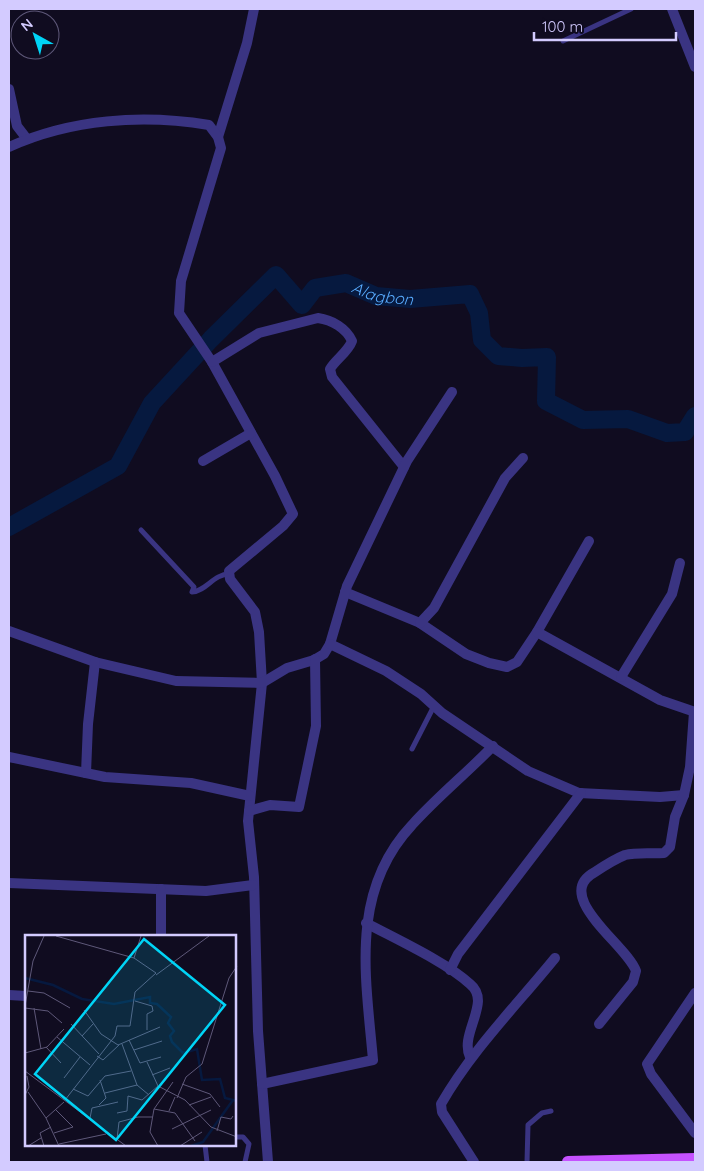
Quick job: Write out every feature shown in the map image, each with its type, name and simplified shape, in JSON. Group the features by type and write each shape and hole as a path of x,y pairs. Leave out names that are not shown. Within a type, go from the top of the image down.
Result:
{"main road":[{"path":"568,1162 695,1159"}],"street":[{"path":"218,137 254,9"},
{"path":"672,9 695,67"},
{"path":"9,90 13,125 27,139"},
{"path":"9,147 27,139 81,124 146,120 209,125 218,137 221,148 219,160 181,281 178,302 179,313 210,358 294,514 283,526 230,568 229,574 255,612 259,632 262,683 249,811 258,1031 268,1162"},
{"path":"210,358 258,333 318,318 327,319 349,334 352,341 350,347 334,362 330,370 332,377 404,467"},
{"path":"9,631 95,662 176,681 262,683 287,668 315,659 324,654 330,644 345,592 404,467 452,392"},
{"path":"203,461 251,433"},
{"path":"420,623 434,608 505,478 523,458"},
{"path":"345,592 420,623 454,648 489,663 507,667 518,662 589,541"},
{"path":"621,677 672,594 680,563"},
{"path":"537,632 660,700 695,712 690,767 684,795 675,817 670,848 666,852 622,856 590,874 581,886 581,900 636,971 633,982 599,1024"},
{"path":"330,644 386,671 422,694 434,706 528,771 581,793 660,797 684,795"},
{"path":"249,811 270,805 299,807 316,726 318,696 315,659"},
{"path":"86,773 88,724 95,662"},
{"path":"262,1084 373,1060 366,974 366,923 369,905 377,881 397,844 410,826 494,746"},
{"path":"9,756 105,777 191,783 250,796"},
{"path":"450,970 458,954 581,793"},
{"path":"9,883 206,891 253,885"},
{"path":"160,935 161,889"},
{"path":"366,923 450,970 470,984 477,996 478,1002 467,1048 470,1057"},
{"path":"474,1162 441,1109 451,1087 470,1057 512,1011 555,958"},
{"path":"695,993 647,1064 651,1074 695,1133"},
{"path":"9,995 25,996"}],"lane":[{"path":"563,41 631,9"},
{"path":"141,530 194,587 192,592 197,591 218,576 229,574"},
{"path":"412,749 434,706"},
{"path":"527,1162 528,1125 542,1113 551,1111"},
{"path":"236,1137 243,1137 249,1144 245,1162"},
{"path":"204,1146 207,1162"}],"waterway":[{"name":"Alagbon","path":"9,527 118,466 152,403 211,339 276,275 302,305 315,288 346,283 376,296 410,299 470,294 479,313 482,340 498,356 522,358 547,357 546,401 583,420 628,419 667,433 685,432 695,416"}]}
